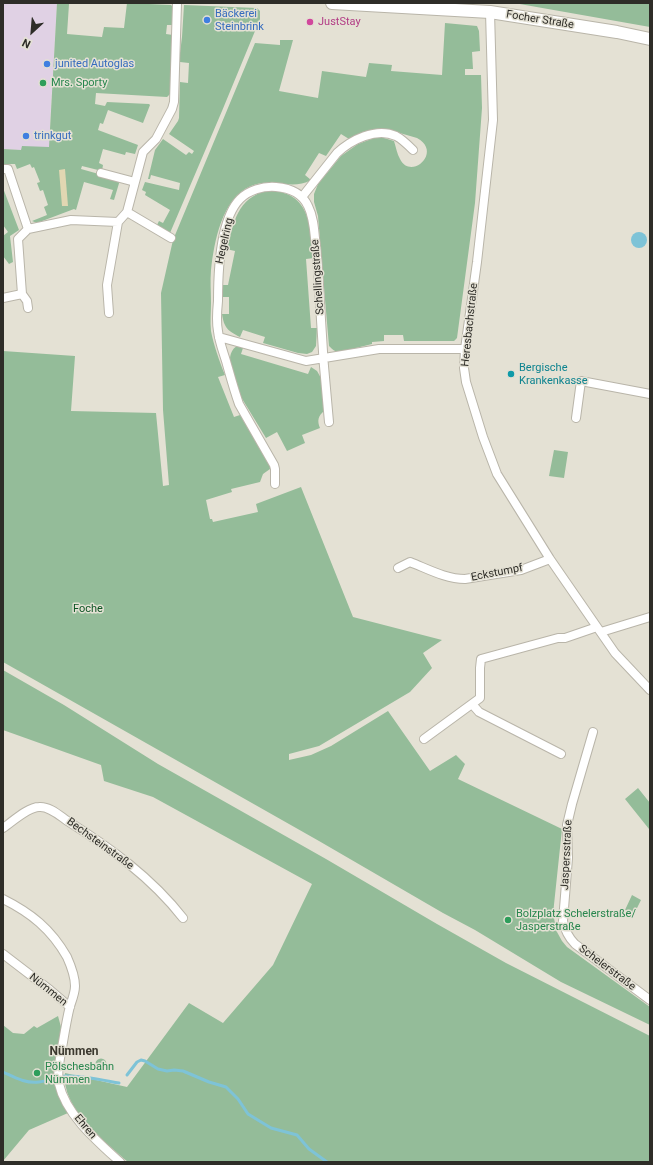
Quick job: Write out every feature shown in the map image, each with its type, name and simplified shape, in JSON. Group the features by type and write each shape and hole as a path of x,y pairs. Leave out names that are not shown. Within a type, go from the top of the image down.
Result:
{"main road":[{"name":"Focher Straße","path":"332,3 490,8 650,39"}],"street":[{"path":"109,313 108,285 118,222 127,212 144,152 156,139 174,102 177,3"},
{"name":"Heresbachstraße","path":"490,8 492,126 477,262 465,349 464,368 466,382 492,464 497,474 550,559 615,653 650,690"},
{"path":"302,197 337,153 343,147 358,139 373,134 391,134 397,136 413,150"},
{"path":"3,169 8,169 28,229"},
{"path":"101,173 135,182"},
{"name":"Hegelring","path":"274,484 274,465 239,404 219,337 217,322 218,273 225,229 231,212 239,200 260,188 268,187 280,187 295,191 302,197"},
{"name":"Schellingstraße","path":"302,197 308,205 312,216 317,253 323,359 329,422"},
{"path":"127,212 171,238"},
{"path":"28,308 27,301 22,294 18,239 28,229 71,220 118,222"},
{"path":"3,298 22,294"},
{"path":"219,337 306,361 379,350 465,349"},
{"path":"576,418 581,381 650,394"},
{"name":"Eckstumpf","path":"398,568 410,562 443,575 457,579 465,579 521,570 550,559"},
{"path":"424,739 480,698 481,659 558,638 565,638 650,617"},
{"path":"472,704 479,712 561,754"},
{"name":"Jaspersstraße","path":"566,933 563,921 568,858 567,825 593,732"},
{"name":"Bechsteinstraße","path":"3,828 31,809 41,806 48,808 112,850 128,863 167,900 183,918"},
{"path":"3,899 15,905 40,922 52,934 63,950 71,966 75,982 74,995 70,1007"},
{"name":"Schelerstraße","path":"566,933 570,939 583,950 650,1000"},
{"name":"Nümmen","path":"3,954 70,1007 62,1047 59,1080"},
{"name":"Ehren","path":"59,1080 65,1100 79,1120 99,1143 120,1162"}],"shaded area":[{"path":"3,3 57,3 50,126 50,152 3,149"}],"green space":[{"path":"57,3 69,4 67,34 102,37 104,27 124,28 127,3 171,5 174,8 174,25 167,25 166,34 173,35 170,94 167,97 96,93 95,104 105,106 107,102 150,105 143,123 108,110 103,124 100,123 98,130 138,145 135,154 126,152 125,155 103,149 99,163 103,165 102,171 82,166 81,169 120,180 114,200 110,199 113,190 84,182 76,210 74,209 37,223 32,221 47,215 44,207 48,205 43,190 40,191 37,183 40,182 34,167 32,168 30,164 17,169 15,164 3,164 3,149 21,150 22,146 49,147"},
{"path":"514,3 650,3 650,27"},
{"path":"184,5 257,8 260,11 260,19 170,233 157,225 159,221 163,223 170,210 145,195 146,192 142,190 145,182 179,190 180,183 151,175 150,179 148,179 155,150 163,139 186,155 189,152 192,154 194,151 169,134 179,118 180,82 188,83 189,63 180,62"},
{"name":"Foche","path":"445,23 477,26 479,31 480,51 472,52 473,69 465,69 465,75 481,75 482,108 475,203 457,338 454,341 404,341 403,335 384,335 384,341 372,342 372,344 340,352 335,351 329,346 318,216 314,202 314,194 318,184 341,156 358,144 374,138 384,138 394,141 399,157 405,165 411,167 417,166 426,157 427,150 424,144 417,138 386,129 370,130 349,139 341,134 326,156 319,153 305,175 311,180 296,184 259,184 251,186 241,192 226,210 214,247 211,274 211,331 225,375 218,377 234,417 240,415 270,465 270,469 263,474 260,482 231,489 232,492 206,500 210,519 212,519 213,522 258,512 256,504 301,487 353,617 442,640 423,653 432,668 410,692 319,746 289,754 289,760 311,755 331,746 388,711 430,771 456,755 465,764 458,779 562,829 553,914 557,932 567,947 650,1007 650,1025 561,982 475,930 3,662 3,351 75,356 71,411 156,413 163,486 169,485 163,410 161,293 173,240 255,43 280,45 280,40 293,40 279,91 318,98 322,71 366,77 369,63 392,65 391,71 442,75"},
{"path":"3,188 19,230 10,236 13,262 9,264 3,256 3,236 8,232 3,225"},
{"path":"268,190 282,192 293,197 301,204 309,223 314,258 306,259 311,328 317,328 316,346 312,352 307,354 298,353 263,343 265,337 243,330 240,337 232,333 225,326 223,319 222,314 229,314 229,297 222,297 221,285 228,285 235,251 226,249 235,220 238,212 249,199"},
{"path":"237,346 243,348 241,354 308,374 311,367 317,371 321,378 324,411 320,415 319,419 320,428 302,435 305,443 287,451 277,432 266,438 241,397 230,360 232,352"},
{"path":"554,450 568,452 564,478 549,476"},
{"path":"3,670 64,705 158,764 437,924 506,963 650,1036 650,1162 128,1162 96,1134 77,1111 70,1099 66,1086 65,1073 127,1087 189,1003 223,1023 273,965 312,884 153,797 104,781 101,765 3,730"},
{"path":"638,788 650,803 649,829 625,799"},
{"path":"632,895 641,900 634,914 625,910"},
{"path":"58,1016 61,1027 57,1058 68,1113 29,1130 3,1161 3,1025 13,1033 24,1034 34,1026 37,1028"},
{"path":"101,1058 105,1060 107,1064 105,1068 101,1070 97,1068 95,1064 97,1060"}],"sand":[{"path":"65,169 68,206 62,206 59,170"}],"water":[{"path":"639,232 646,237 647,240 642,247 639,248 632,243 631,240 636,233"}],"waterway":[{"path":"127,1075 137,1062 141,1060 158,1069 167,1071 183,1071 209,1082 226,1087 238,1099 248,1114 271,1128 297,1135 309,1149 327,1162"},
{"path":"3,1072 20,1080 29,1082 66,1076 86,1077 119,1083"}],"place":[{"name":"Bäckerei Steinbrink","path":"207,20"},
{"name":"JustStay","path":"310,22"},
{"name":"junited Autoglas","path":"47,64"},
{"name":"Mrs. Sporty","path":"43,83"},
{"name":"trinkgut","path":"26,136"},
{"name":"Bergische Krankenkasse","path":"511,374"},
{"name":"Bolzplatz Schelerstraße/ Jasperstraße","path":"508,920"},
{"name":"Pölschesbahn Nümmen","path":"37,1073"}],"district":[{"name":"Nümmen","path":"74,1052"}]}
